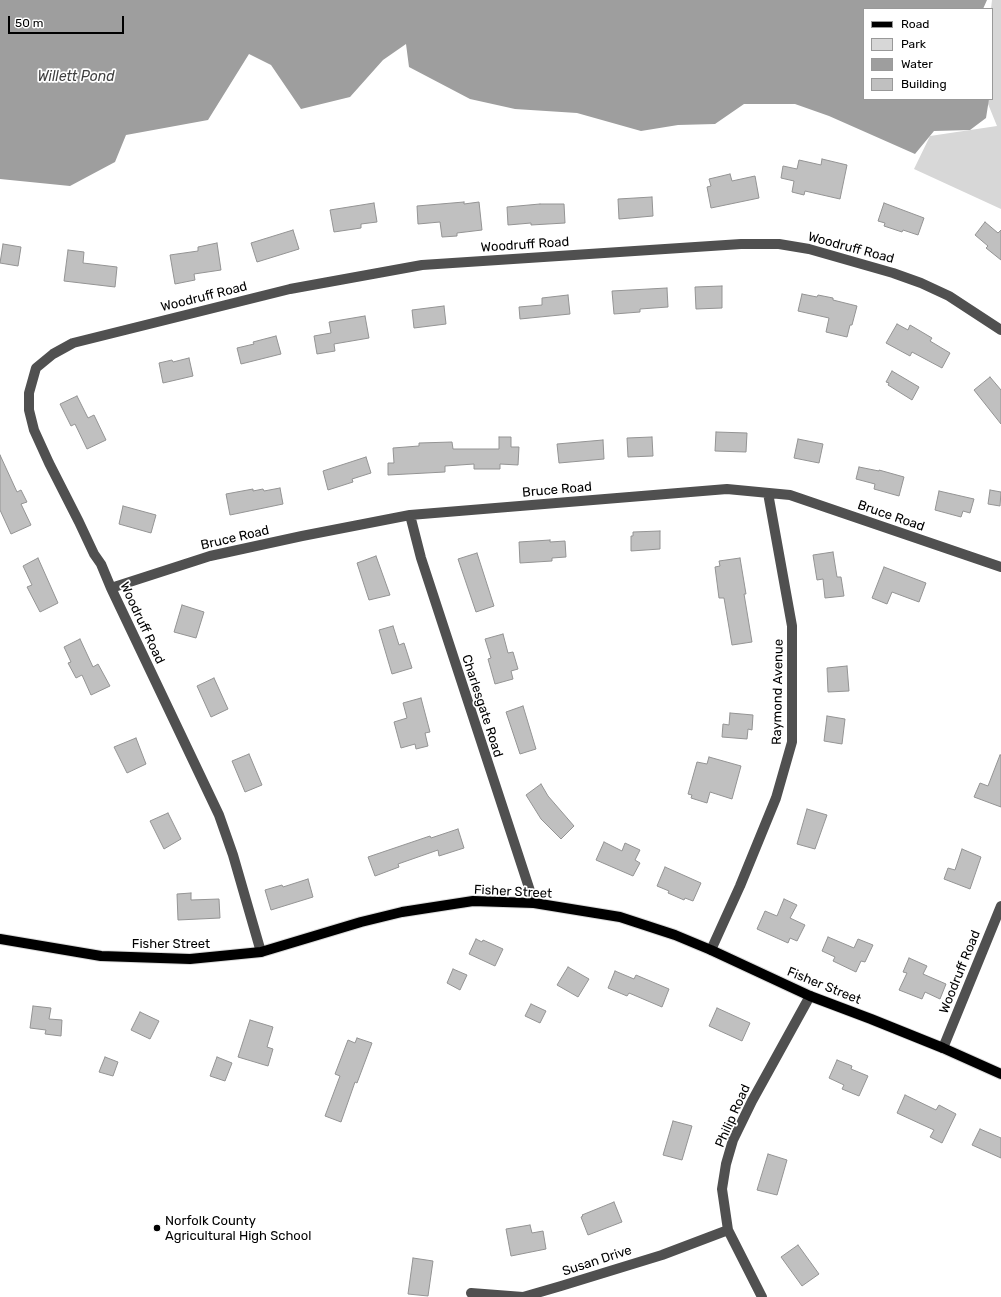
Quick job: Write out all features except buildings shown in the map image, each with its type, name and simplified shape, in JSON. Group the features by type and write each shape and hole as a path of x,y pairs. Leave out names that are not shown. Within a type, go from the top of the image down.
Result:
{"main road":[{"name":"Fisher Street","path":"0,939 101,956 190,960 261,952 361,922 402,912 473,902 534,903 620,917 675,935 810,996 944,1048 1001,1074"}],"street":[{"name":"Woodruff Road","path":"261,952 219,815 101,564 94,554 80,522 48,463 34,430 29,410 29,393 36,368 53,354 73,343 290,289 422,265 741,244 779,244 810,249 893,273 921,283 949,296 1001,330"},
{"name":"Bruce Road","path":"111,588 210,556 410,515 727,489 790,495 1001,567"},
{"name":"Raymond Avenue","path":"711,950 740,886 776,798 792,742 792,626 768,493"},
{"name":"Charlesgate Road","path":"410,515 421,558 534,903"},
{"name":"Woodruff Road","path":"944,1048 1001,906"},
{"name":"Philip Road","path":"762,1297 728,1230 722,1189 726,1164 733,1140 752,1101 810,996"},
{"name":"Susan Drive","path":"471,1293 523,1297 662,1255 728,1230"}],"green space":[{"path":"992,0 1001,0 1001,209 914,169 930,136 997,126 986,100 993,100 993,8 991,8"}],"water":[{"name":"Willett Pond","path":"0,0 987,0 983,8 863,8 863,100 989,100 986,118 970,130 934,131 915,154 829,116 795,104 744,104 715,124 678,125 641,131 577,113 515,109 470,99 409,67 406,44 383,60 350,97 301,109 271,65 249,54 208,120 126,135 115,162 70,186 0,179"}],"place":[{"name":"Norfolk County Agricultural High School","path":"157,1228"}]}
